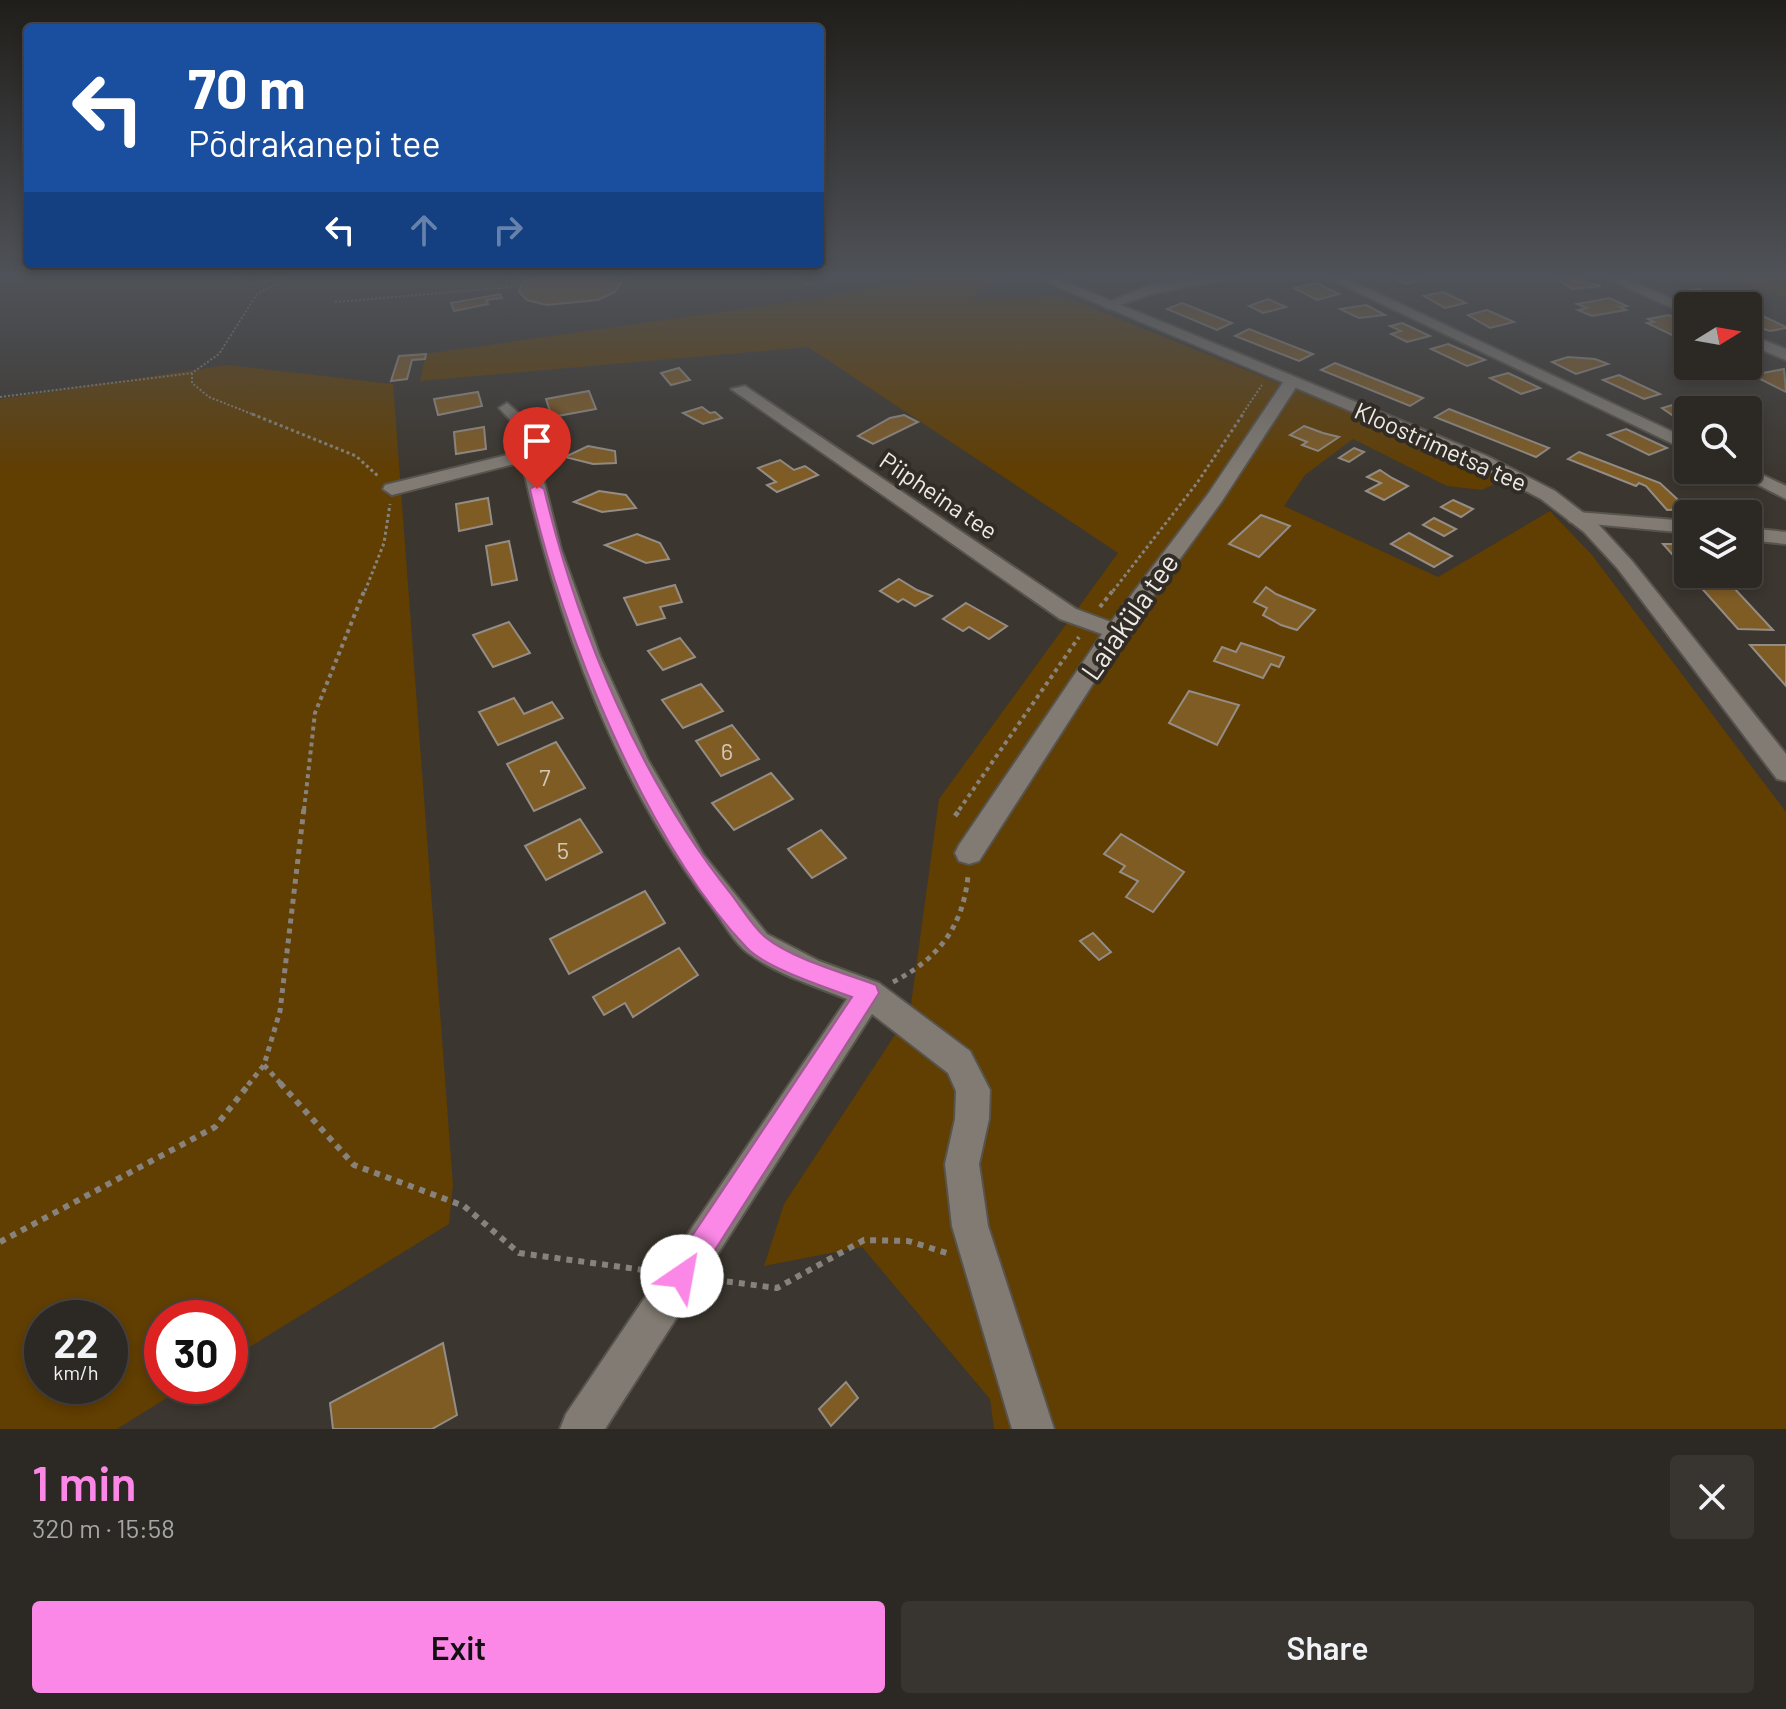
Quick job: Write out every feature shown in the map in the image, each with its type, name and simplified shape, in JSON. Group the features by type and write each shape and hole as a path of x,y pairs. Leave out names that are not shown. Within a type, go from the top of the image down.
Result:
{"street":[{"name":"Kloostrimetsa tee","path":"1199,343 1481,460 1548,495 1577,518 1625,565 1786,772"},
{"path":"1471,343 1674,439"},
{"path":"1762,344 1786,355"},
{"name":"Laiaküla tee","path":"969,853 1115,631 1215,497 1292,381"},
{"name":"Piipheina tee","path":"739,389 1068,614 1115,631"},
{"path":"507,408 521,422 551,549 589,656 636,761 693,862 757,943 808,970 868,993 959,1062 973,1090 972,1119 962,1164 970,1226 1033,1429"},
{"path":"392,489 529,455"},
{"path":"1762,482 1786,493"},
{"path":"1577,518 1674,526"},
{"path":"1762,535 1786,538"},
{"path":"581,1429 868,993"}],"path":[{"path":"0,397 192,373 219,354 226,343"},
{"path":"0,1242 215,1127 264,1065 280,1011 315,713 384,543 392,489 356,456 209,397 192,383 192,373"},
{"path":"955,816 1089,622 1197,483 1268,375"},
{"path":"868,993 909,975 951,939 967,903 969,853"},
{"path":"264,1065 354,1165 464,1206 519,1253 777,1288 864,1240 908,1241 983,1264"}],"shaded area":[{"path":"505,343 1178,343 1427,443 1502,480 1482,490 1447,486 1353,439 1305,475 1284,506 1438,577 1550,511 1592,555 1786,812 1786,1429 994,1429 990,1399 862,1247 764,1266 784,1204 910,1012 939,799 1118,553 808,347 420,381 426,354"},
{"path":"227,365 393,384 453,1185 449,1224 248,1348 248,1300 144,1300 144,1404 157,1404 117,1429 0,1429 0,399"}],"building":[{"path":"1252,343 1284,343 1313,354 1299,361"},
{"path":"1448,344 1485,360 1467,366 1431,349"},
{"path":"426,354 425,359 412,360 407,379 391,381 399,356"},
{"path":"1568,357 1595,359 1608,364 1576,374 1552,362"},
{"path":"1335,363 1423,398 1410,406 1321,370"},
{"path":"679,368 690,380 671,385 661,373"},
{"path":"1784,369 1786,392 1762,380 1762,373"},
{"path":"1508,373 1540,388 1521,394 1490,378"},
{"path":"1619,375 1660,394 1644,399 1603,380"},
{"path":"589,391 596,409 552,417 546,399"},
{"path":"478,392 482,406 438,415 434,399"},
{"path":"1674,404 1674,416 1662,408"},
{"path":"702,407 722,418 703,424 683,413"},
{"path":"1449,409 1549,448 1536,457 1435,417"},
{"path":"904,415 918,422 873,444 858,436 890,418"},
{"path":"1304,426 1339,437 1318,451 1302,445 1307,442 1290,435"},
{"path":"484,427 486,449 456,454 454,432"},
{"path":"1626,429 1667,448 1649,455 1608,435"},
{"path":"588,446 615,451 616,463 593,464 565,457"},
{"path":"1354,448 1364,452 1349,462 1339,458"},
{"path":"1579,452 1660,483 1678,500 1674,500 1674,510 1667,510 1646,486 1639,483 1636,486 1568,459"},
{"path":"780,460 794,470 805,466 818,475 777,492 767,485 776,482 758,468"},
{"path":"1380,470 1408,486 1384,500 1366,491 1381,483 1367,477"},
{"path":"599,491 626,495 636,508 602,512 574,502"},
{"path":"488,498 492,524 459,531 456,504"},
{"path":"1453,500 1473,509 1461,517 1441,507"},
{"path":"1261,515 1290,526 1259,557 1229,544"},
{"path":"1434,518 1456,529 1444,536 1423,525"},
{"path":"1409,533 1452,556 1434,567 1391,544"},
{"path":"637,534 660,543 669,559 646,563 605,545"},
{"path":"509,541 517,580 492,585 486,546"},
{"path":"1663,544 1674,544 1674,556"},
{"path":"899,579 932,596 915,606 903,599 898,602 880,591"},
{"path":"675,585 682,602 660,607 665,618 637,625 624,598"},
{"path":"1266,587 1315,610 1297,630 1281,625 1263,615 1267,608 1254,602"},
{"path":"1701,588 1734,588 1773,630 1738,629"},
{"path":"966,603 1007,626 989,639 969,627 963,631 943,619"},
{"path":"509,622 530,653 493,667 473,635"},
{"path":"680,638 695,657 663,670 648,651"},
{"path":"1241,643 1284,657 1279,667 1271,664 1263,678 1214,661 1222,647 1236,652"},
{"path":"1750,645 1786,645 1786,686"},
{"path":"701,684 723,711 683,728 662,700"},
{"path":"1189,691 1239,705 1217,745 1169,723"},
{"path":"514,698 524,714 552,702 563,718 498,745 479,712"},
{"path":"732,725 759,759 721,776 696,741"},
{"path":"556,742 585,788 534,811 507,764"},
{"path":"771,773 793,799 734,830 712,803"},
{"path":"580,819 602,852 546,880 525,846"},
{"path":"821,830 846,858 812,878 788,849"},
{"path":"1121,834 1184,872 1153,912 1126,897 1138,881 1120,872 1125,866 1104,854"},
{"path":"645,891 665,923 569,974 550,939"},
{"path":"1093,933 1111,952 1099,960 1080,941"},
{"path":"679,948 698,975 633,1017 625,1003 604,1015 593,997"},
{"path":"443,1343 457,1415 432,1429 333,1429 330,1403"},
{"path":"846,1382 858,1398 831,1426 819,1409"}],"route":[{"path":"537,489 551,549 589,656 636,761 693,862 757,943 808,970 868,993 682,1276"}]}
